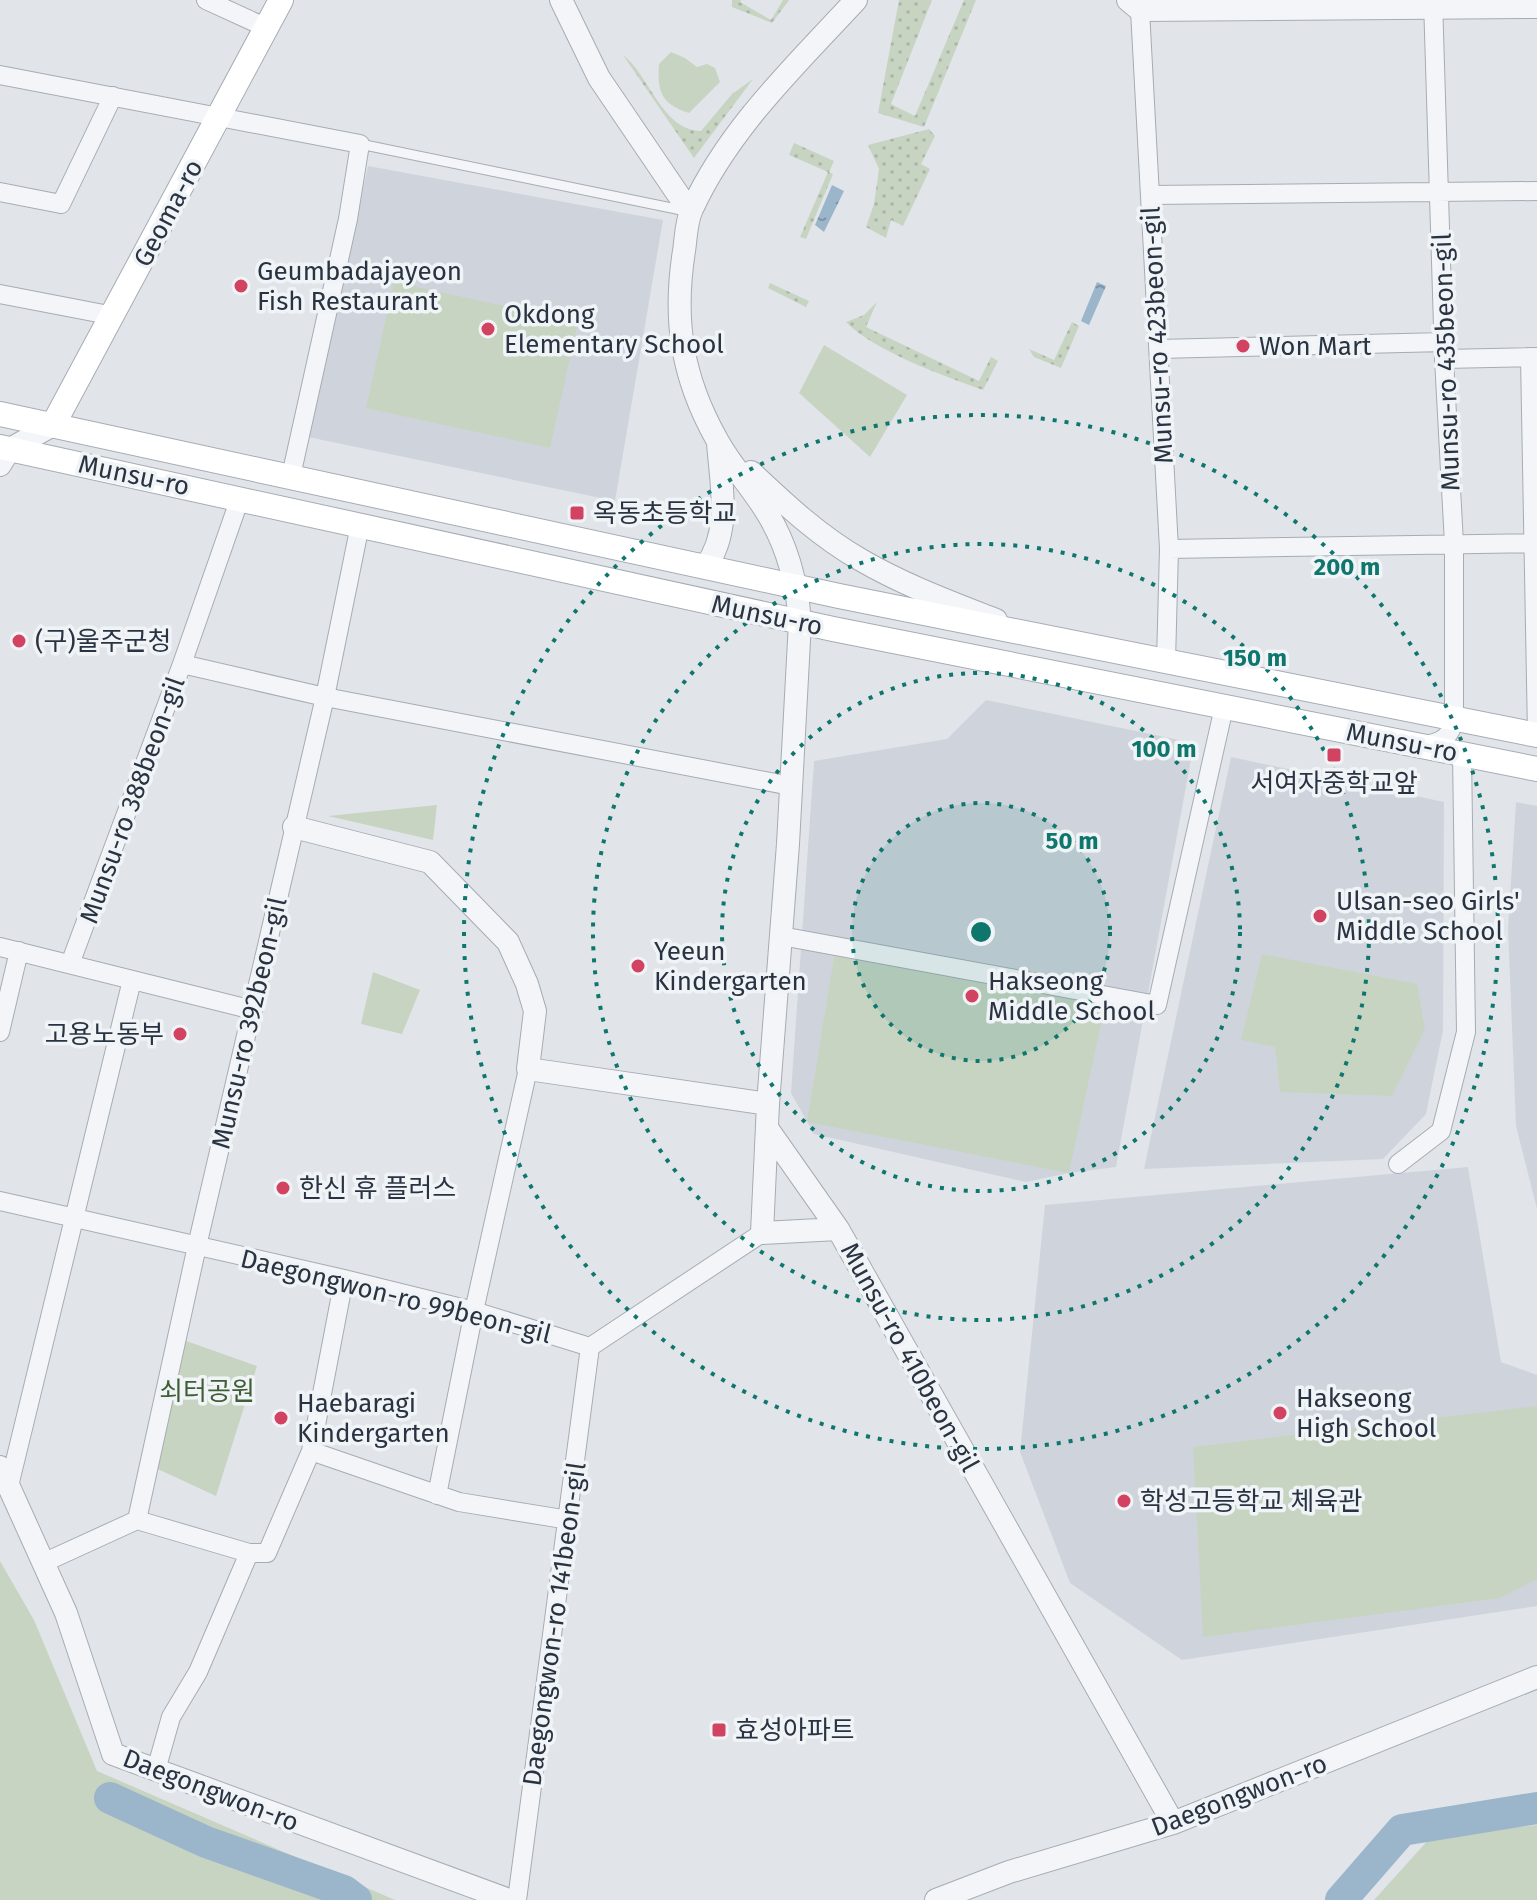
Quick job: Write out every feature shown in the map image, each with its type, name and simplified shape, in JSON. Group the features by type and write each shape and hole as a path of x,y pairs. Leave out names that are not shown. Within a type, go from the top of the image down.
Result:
{"main road":[{"name":"Geoma-ro","path":"53,425 281,0"},
{"name":"Munsu-ro","path":"0,414 797,587 1537,735"},
{"name":"Munsu-ro","path":"3,454 240,498 800,622 1537,769"}],"street":[{"path":"206,0 267,28"},
{"path":"561,0 599,78 690,212"},
{"path":"590,1347 762,1233 800,622 797,587 785,546 766,510 717,442 695,400 680,337 678,288 690,212 731,142 753,112 856,0"},
{"path":"1134,5 1433,3 1537,7"},
{"name":"Munsu-ro 435beon-gil","path":"1433,3 1444,351 1454,544 1454,718"},
{"name":"Munsu-ro 423beon-gil","path":"1134,5 1150,195 1169,549 1166,661"},
{"path":"0,75 360,144 348,219 291,476"},
{"path":"0,192 61,204 113,96"},
{"path":"1150,195 1537,191"},
{"path":"0,294 114,316"},
{"path":"1158,349 1444,351 1534,357 1537,735"},
{"path":"3,454 53,425"},
{"path":"705,567 716,551 722,516 717,442"},
{"path":"717,442 798,516 860,560 939,598 1037,636"},
{"name":"Munsu-ro 388beon-gil","path":"70,964 182,664 240,498"},
{"name":"Munsu-ro 392beon-gil","path":"137,1520 197,1246 325,697 360,525"},
{"path":"1169,549 1535,543"},
{"path":"182,664 325,697 791,786"},
{"path":"781,936 1157,1005 1224,707"},
{"path":"1420,745 1445,739 1452,730 1454,718"},
{"path":"1398,1164 1441,1131 1466,1032 1462,754"},
{"path":"294,827 430,862 508,942 535,1011 528,1069 437,1495"},
{"path":"0,947 253,1010"},
{"path":"0,1032 19,951"},
{"path":"4,1477 132,980"},
{"path":"528,1069 768,1104"},
{"path":"767,1128 838,1229"},
{"name":"Daegongwon-ro 99beon-gil","path":"0,1201 474,1311 590,1347"},
{"name":"Munsu-ro 410beon-gil","path":"762,1233 838,1229 1173,1823"},
{"path":"43,1563 137,1520 249,1553 267,1553 311,1451 344,1279"},
{"name":"Daegongwon-ro 141beon-gil","path":"517,1900 590,1347"},
{"path":"311,1451 459,1502 569,1520"},
{"name":"Daegongwon-ro","path":"4,1477 66,1613 113,1754 509,1900"},
{"path":"156,1770 171,1717 198,1672 249,1553"},
{"name":"Daegongwon-ro","path":"936,1900 1009,1872 1173,1823 1537,1677"}],"lane":[{"path":"360,144 690,212"}],"shaded area":[{"name":"Okdong Elementary School","path":"368,166 663,220 615,501 308,437"},
{"name":"Hakseong Middle School","path":"986,700 1194,743 1116,1167 1026,1182 814,1134 791,1093 814,761 947,739"},
{"name":"Ulsan-seo Girls' Middle School","path":"1231,757 1444,802 1443,1030 1426,1114 1383,1159 1144,1169"},
{"path":"1516,802 1537,806 1537,1209 1516,1126 1508,928"},
{"name":"Hakseong High School","path":"1468,1167 1501,1362 1537,1375 1537,1606 1182,1660 1070,1583 1020,1452 1045,1205"}],"green space":[{"path":"732,0 741,0 771,20 783,0 789,0 772,23 732,7"},
{"path":"899,0 932,0 891,104 915,116 964,0 976,0 924,127 878,113"},
{"path":"671,52 697,67 707,64 715,68 720,82 689,113 667,101 660,89 659,64"},
{"path":"623,55 676,122 701,131 732,94 753,79 694,158"},
{"path":"929,129 935,136 921,164 930,169 903,226 891,220 886,238 866,227 874,204 879,169 868,145"},
{"path":"794,143 834,161 829,172 833,174 806,239 800,237 828,172 789,155"},
{"path":"394,282 578,322 550,448 366,408"},
{"path":"770,283 809,301 806,307 768,288"},
{"path":"877,302 866,327 979,381 991,357 998,361 983,390 891,353 846,322 864,315"},
{"path":"1072,322 1079,326 1061,368 1034,357 1029,349 1054,360"},
{"path":"824,345 907,395 870,457 799,393"},
{"path":"437,805 433,840 328,816"},
{"path":"835,951 1106,1001 1069,1173 807,1122"},
{"path":"1262,954 1417,984 1425,1029 1392,1096 1280,1092 1275,1047 1241,1040"},
{"path":"373,972 420,990 402,1034 361,1024"},
{"name":"쇠터공원","path":"178,1338 257,1366 216,1496 149,1465"},
{"path":"1537,1406 1537,1579 1500,1598 1203,1637 1193,1447"},
{"path":"0,1561 34,1620 97,1771 395,1900 0,1900"},
{"path":"1537,1825 1537,1900 1374,1900 1430,1838"}],"water":[{"path":"832,185 844,191 824,232 815,225"},
{"path":"1097,282 1106,286 1089,325 1081,321"}],"waterway":[{"path":"110,1798 206,1842 344,1891 356,1900"},
{"path":"1341,1900 1402,1830 1537,1808"}],"place":[{"name":"Geumbadajayeon Fish Restaurant","path":"241,286"},
{"name":"Okdong Elementary School","path":"488,329"},
{"name":"Won Mart","path":"1243,346"},
{"name":"옥동초등학교","path":"577,513"},
{"name":"(구)울주군청","path":"19,641"},
{"name":"서여자중학교앞","path":"1334,755"},
{"name":"Ulsan-seo Girls' Middle School","path":"1320,916"},
{"name":"Yeeun Kindergarten","path":"638,966"},
{"name":"Hakseong Middle School","path":"972,996"},
{"name":"고용노동부","path":"180,1034"},
{"name":"한신 휴 플러스","path":"283,1188"},
{"name":"Hakseong High School","path":"1280,1413"},
{"name":"Haebaragi Kindergarten","path":"281,1418"},
{"name":"학성고등학교 체육관","path":"1124,1501"},
{"name":"효성아파트","path":"719,1730"}]}
